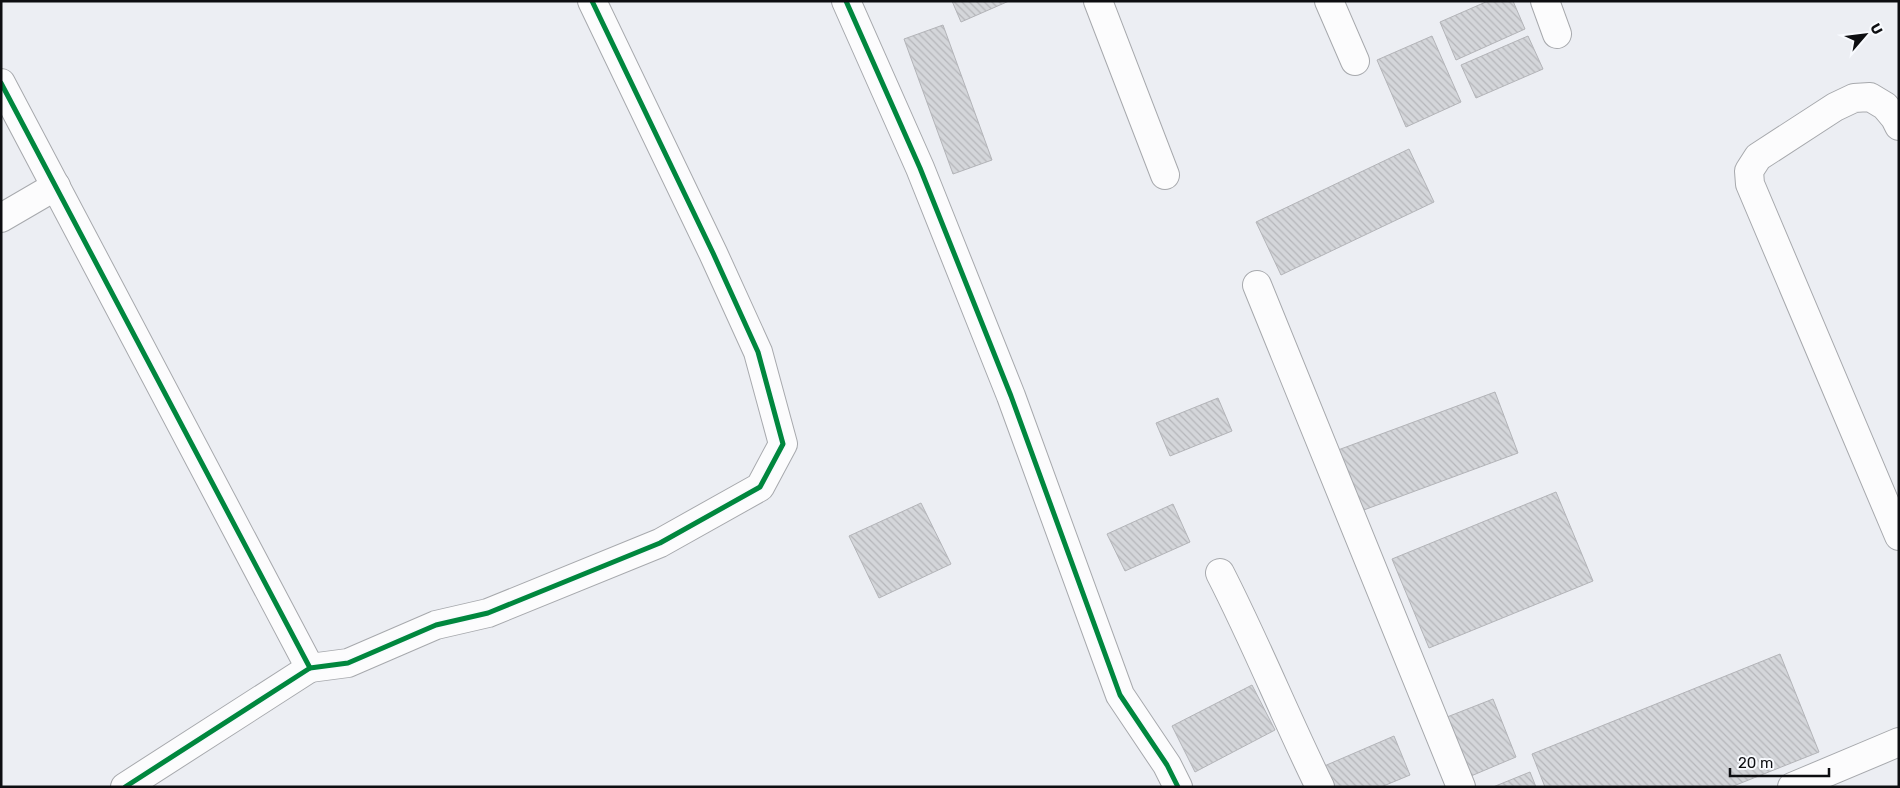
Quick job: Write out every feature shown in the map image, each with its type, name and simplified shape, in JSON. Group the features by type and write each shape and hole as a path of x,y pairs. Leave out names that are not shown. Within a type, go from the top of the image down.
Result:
{"street":[{"path":"125,787 310,668 348,663 436,625 488,613 660,543 760,487 783,444 758,352 709,244 592,1"},
{"path":"846,1 920,168 1011,396 1120,695 1167,765 1178,787"},
{"path":"1098,1 1165,175"},
{"path":"1329,1 1355,61"},
{"path":"1545,1 1557,34"},
{"path":"1,82 310,668"},
{"path":"1899,126 1885,106 1870,97 1854,98 1758,157 1749,171 1750,184 1899,536"},
{"path":"1,218 56,186"},
{"path":"1257,285 1461,787"},
{"path":"1220,573 1246,623 1295,736 1320,787"},
{"path":"1792,787 1899,742"}],"building":[{"path":"952,1 1009,1 961,22"},
{"path":"1488,1 1513,1 1525,29 1456,60 1440,22"},
{"path":"943,25 992,160 953,174 904,39"},
{"path":"1432,36 1461,102 1406,127 1377,60"},
{"path":"1528,36 1543,69 1476,98 1461,65"},
{"path":"1409,149 1434,202 1281,275 1256,222"},
{"path":"1495,392 1518,453 1361,511 1338,450"},
{"path":"1218,398 1232,431 1170,456 1156,423"},
{"path":"1556,492 1593,581 1429,648 1392,559"},
{"path":"921,503 951,564 879,598 849,536"},
{"path":"1173,504 1190,542 1125,571 1107,534"},
{"path":"1780,654 1819,752 1731,787 1545,787 1532,754"},
{"path":"1252,685 1275,730 1195,772 1172,726"},
{"path":"1493,699 1516,757 1471,776 1447,717"},
{"path":"1394,736 1410,775 1381,787 1330,787 1322,767"},
{"path":"1530,772 1536,787 1493,787"}],"cycle path":[{"path":"310,668 348,663 436,625 488,613 660,543 760,487 783,444 758,352 713,253 592,1"},
{"path":"846,1 920,168 1011,396 1120,695 1167,765 1178,787"},
{"path":"1,83 310,668 125,787"}]}
